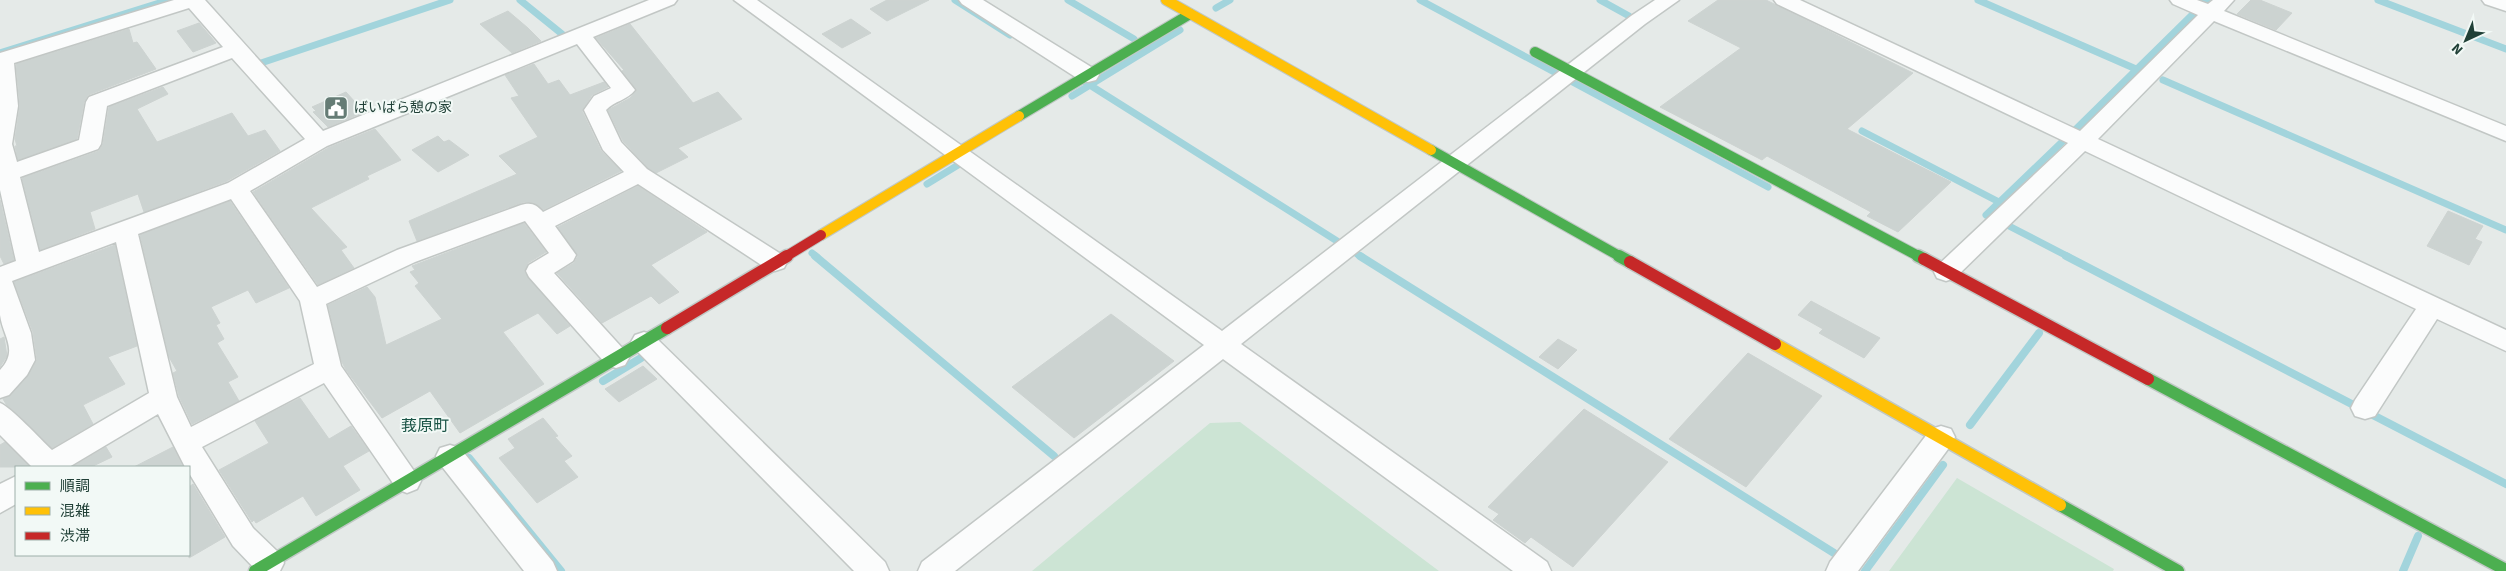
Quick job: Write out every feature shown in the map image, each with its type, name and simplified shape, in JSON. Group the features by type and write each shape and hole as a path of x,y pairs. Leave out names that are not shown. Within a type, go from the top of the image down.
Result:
{"street":[{"path":"29,264 0,144 7,106 2,59 193,0 318,141"},
{"path":"0,276 236,189 318,141 667,0"},
{"path":"744,0 1536,571"},
{"path":"969,0 1088,75"},
{"path":"1166,0 2178,571"},
{"path":"933,571 1638,20 1669,0"},
{"path":"1784,0 2506,341"},
{"path":"2180,0 2218,6 2506,134"},
{"path":"2492,0 2506,5"},
{"path":"1946,272 2083,141 2218,6"},
{"path":"125,231 164,396 185,443 261,568 644,342 1190,14"},
{"path":"580,34 624,90 602,102 595,110 611,145 639,174 776,262"},
{"path":"6,174 90,144 97,102 236,50"},
{"path":"1535,52 1568,76 1946,272 2506,570"},
{"path":"540,224 639,174"},
{"path":"236,189 312,300 328,368 407,481"},
{"path":"312,300 406,256 529,211 564,255 538,271 616,358"},
{"path":"0,281 21,345 23,358 18,367 0,388"},
{"path":"2365,408 2432,306"},
{"path":"644,342 874,571"},
{"path":"185,443 328,368"},
{"path":"0,414 9,427 48,466 164,396"},
{"path":"1841,571 1941,437"},
{"path":"450,456 542,571"},
{"path":"0,500 15,489"}],"green space":[{"path":"1240,422 1439,571 1032,571 1210,423"},
{"path":"1957,478 2114,569 2113,571 1889,571"}],"building":[{"path":"887,0 929,0 887,21 870,9"},
{"path":"1718,0 1766,0 1913,73 1847,129 1951,182 1898,232 1867,216 1871,212 1767,156 1762,160 1660,107 1741,48 1688,21"},
{"path":"2251,0 2260,0 2292,13 2276,30 2237,14"},
{"path":"508,11 541,41 512,53 480,24"},
{"path":"851,19 871,33 842,48 822,34"},
{"path":"199,23 216,43 193,52 177,31"},
{"path":"630,24 693,103 718,92 742,119 678,148 688,157 656,173 648,168 623,141 608,110 630,98 637,90 622,71 624,70 596,38"},
{"path":"129,29 133,43 137,42 156,69 88,95 84,102 77,139 18,160 15,139 20,106 16,64"},
{"path":"534,64 548,84 559,80 570,95 604,82 608,87 592,95 582,111 601,151 621,171 543,210 534,203 524,202 417,241 409,221 517,174 499,156 538,137 511,98 519,96 505,75"},
{"path":"163,87 168,94 137,109 157,142 232,113 248,136 265,130 280,151 227,181 144,212 138,194 90,212 95,229 40,250 22,178 99,151 103,144 109,107"},
{"path":"346,92 364,112 328,127 313,112 316,111 312,107"},
{"path":"375,129 401,160 367,176 369,179 311,208 347,247 341,250 354,268 318,285 253,192 328,148"},
{"path":"438,136 444,142 449,140 469,155 438,172 412,150"},
{"path":"638,186 707,232 651,265 679,292 659,304 651,296 602,323 557,273 574,263 578,256 558,227"},
{"path":"0,200 14,260 4,264 0,256"},
{"path":"230,201 289,288 256,303 248,290 211,307 220,323 216,325 224,339 217,343 238,377 228,382 239,401 192,424 179,396 173,373 177,371 169,357 140,235"},
{"path":"2448,211 2483,226 2475,239 2482,242 2469,265 2427,246"},
{"path":"524,223 546,252 528,263 524,272 570,326 557,334 538,313 503,332 544,384 460,433 430,391 382,418 346,370 341,360 328,305 367,287 375,297 386,345 442,319 415,286 419,283 410,272 415,270 412,266"},
{"path":"115,245 137,346 108,357 125,384 83,405 93,424 52,448 3,399 10,396 28,376 37,360 33,332 14,282"},
{"path":"1811,301 1880,338 1864,358 1819,333 1823,329 1798,315"},
{"path":"1111,314 1174,361 1074,438 1012,387"},
{"path":"4,337 7,356 0,367 0,339"},
{"path":"1558,339 1577,350 1558,369 1539,357"},
{"path":"1748,353 1822,396 1746,487 1669,439"},
{"path":"643,366 657,379 619,402 605,389"},
{"path":"300,398 329,439 351,426 369,451 343,466 360,490 316,516 303,496 256,523 254,520 252,522 219,470 269,443 255,421"},
{"path":"1584,409 1668,462 1573,567 1531,537 1525,543 1493,520 1499,514 1488,507"},
{"path":"543,418 558,436 555,437 572,456 564,461 578,477 537,503 499,458 515,448 508,439"},
{"path":"5,442 29,466 0,467 0,445"},
{"path":"106,447 112,457 93,466 74,466"},
{"path":"173,447 182,466 136,466"},
{"path":"193,484 225,537 189,558 190,556 190,486"}],"waterway":[{"path":"0,53 169,0"},
{"path":"261,63 450,0"},
{"path":"520,0 562,34"},
{"path":"955,0 1010,35"},
{"path":"1068,0 1134,39"},
{"path":"1216,8 1230,0"},
{"path":"1420,0 1768,187"},
{"path":"1600,0 1629,16"},
{"path":"1978,0 2136,69"},
{"path":"2378,0 2506,49"},
{"path":"2076,129 2195,12"},
{"path":"1090,85 1180,30"},
{"path":"2163,80 2506,230"},
{"path":"1085,82 1090,85"},
{"path":"1072,96 1090,85"},
{"path":"1090,85 1337,241"},
{"path":"1862,131 1999,202"},
{"path":"1986,215 2063,141"},
{"path":"927,184 958,165"},
{"path":"2009,226 2069,257"},
{"path":"812,253 817,257"},
{"path":"1357,254 1362,257"},
{"path":"815,256 1054,456"},
{"path":"1360,256 1834,553"},
{"path":"2066,256 2506,484"},
{"path":"1970,425 2039,333"},
{"path":"603,381 641,358"},
{"path":"469,458 561,571"},
{"path":"1865,571 1943,465"},
{"path":"2403,571 2418,536"}],"traffic: fast":[{"path":"1019,116 1190,14"},
{"path":"1535,52 1924,259"},
{"path":"1431,150 1630,262"},
{"path":"255,571 667,328"},
{"path":"2148,379 2506,570"},
{"path":"2060,505 2178,571"}],"traffic: slow":[{"path":"1166,0 1431,150"},
{"path":"821,235 1019,116"},
{"path":"1775,344 2060,505"}],"traffic: jam":[{"path":"667,328 821,235"},
{"path":"1924,259 2148,379"},
{"path":"1630,262 1775,344"}],"place":[{"name":"ばいばら憩の家","path":"336,108"}],"district":[{"name":"莪原町","path":"425,426"}]}
